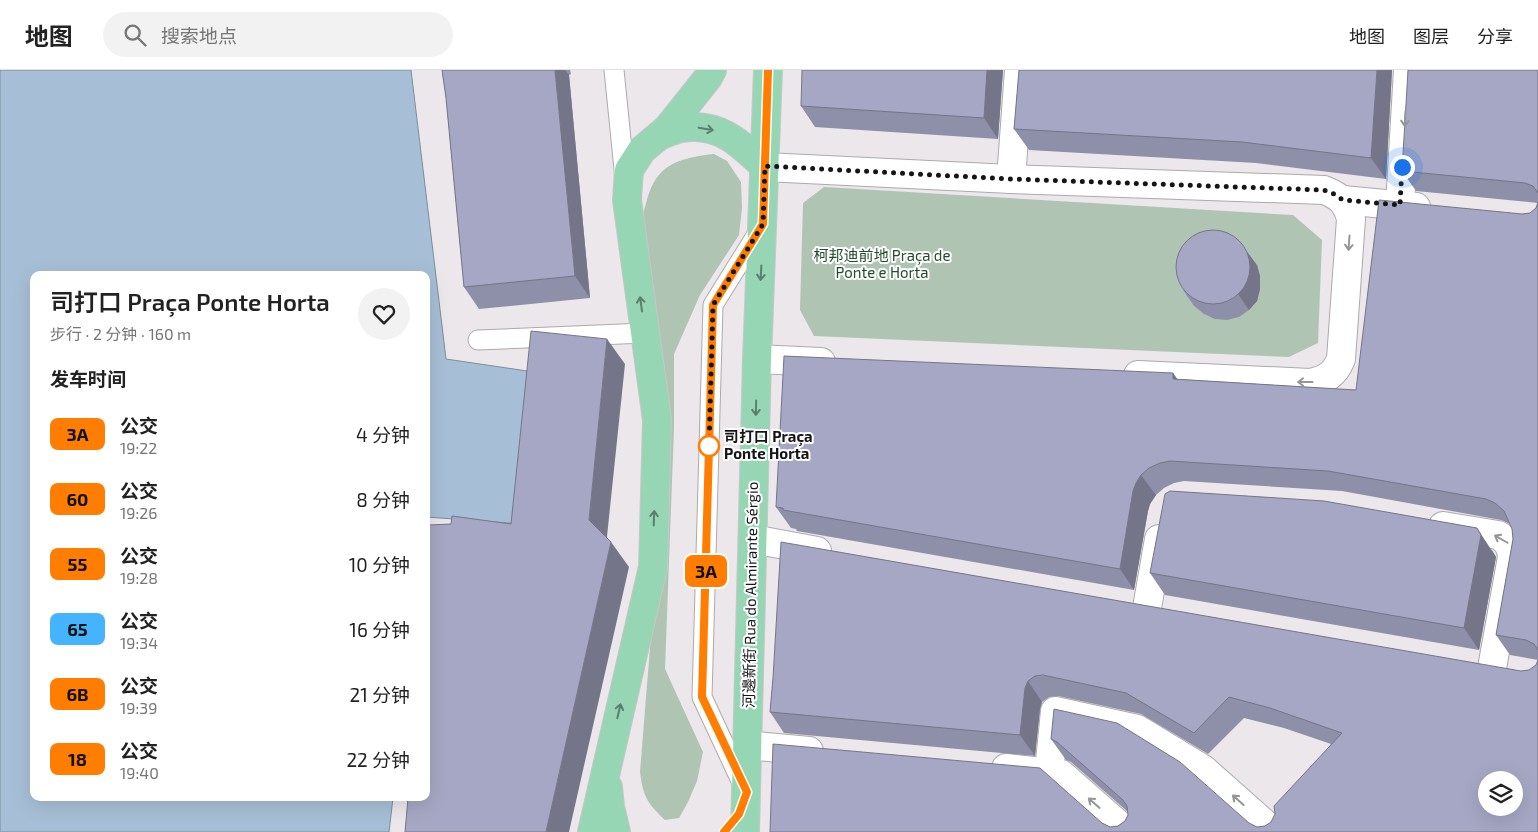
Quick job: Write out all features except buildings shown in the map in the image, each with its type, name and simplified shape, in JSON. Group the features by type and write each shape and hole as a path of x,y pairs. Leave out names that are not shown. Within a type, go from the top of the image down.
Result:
{"main road":[{"path":"592,832 653,567 657,420 627,200 629,170 642,150 659,136 707,79 712,70"},
{"path":"757,359 768,70"},
{"path":"659,136 681,128 704,127 726,134 765,166"},
{"name":"河邊新街 Rua do Almirante Sérgio","path":"746,832 757,359"},
{"path":"608,759 607,783 616,832"},
{"path":"724,832 739,814 747,792"},
{"path":"609,800 620,822 630,832"}],"street":[{"path":"1011,179 1019,70"},
{"path":"1400,205 1408,70"},
{"path":"765,166 1011,179 1324,190 1343,200 1351,219 1341,359 1337,368 1330,376 1320,381 1310,382 1112,374"},
{"path":"1343,200 1439,209"},
{"path":"757,359 846,363"},
{"path":"1163,514 1137,606 1175,613"},
{"path":"1416,521 1498,535 1508,543 1512,557 1492,668"},
{"path":"753,540 841,555"},
{"path":"1463,663 1520,673"},
{"path":"1049,772 1055,711 1137,729 1203,769 1274,832"},
{"path":"748,745 835,753"},
{"path":"981,766 1061,774 1127,832"}],"lane":[{"path":"614,70 627,200"},
{"path":"747,792 702,697 713,305 763,224"},
{"path":"478,340 645,333"}],"green space":[{"path":"714,154 727,161 741,182 742,208 739,235 700,295 674,354 674,428 665,669 703,752 697,781 688,802 679,818 665,820 647,799 640,772 660,524 640,232 647,198 659,175 667,167 679,161"},
{"name":"柯邦迪前地 Praça de Ponte e Horta","path":"824,187 1293,215 1322,240 1318,343 1289,357 814,336 800,310 803,203"}],"water":[{"path":"0,70 411,70 446,359 534,372 523,524 430,517 430,271 30,271 30,801 393,801 389,832 0,832"}],"bus line":[{"name":"3A","path":"724,832 739,814 747,792 702,697 713,305 763,224 768,70"}],"place":[{"name":"司打口 Praça Ponte Horta","path":"709,446"}],"route":[{"path":"709,446 713,305 763,224 765,166 1011,179 1324,190 1343,200 1400,205 1402,167"}]}
